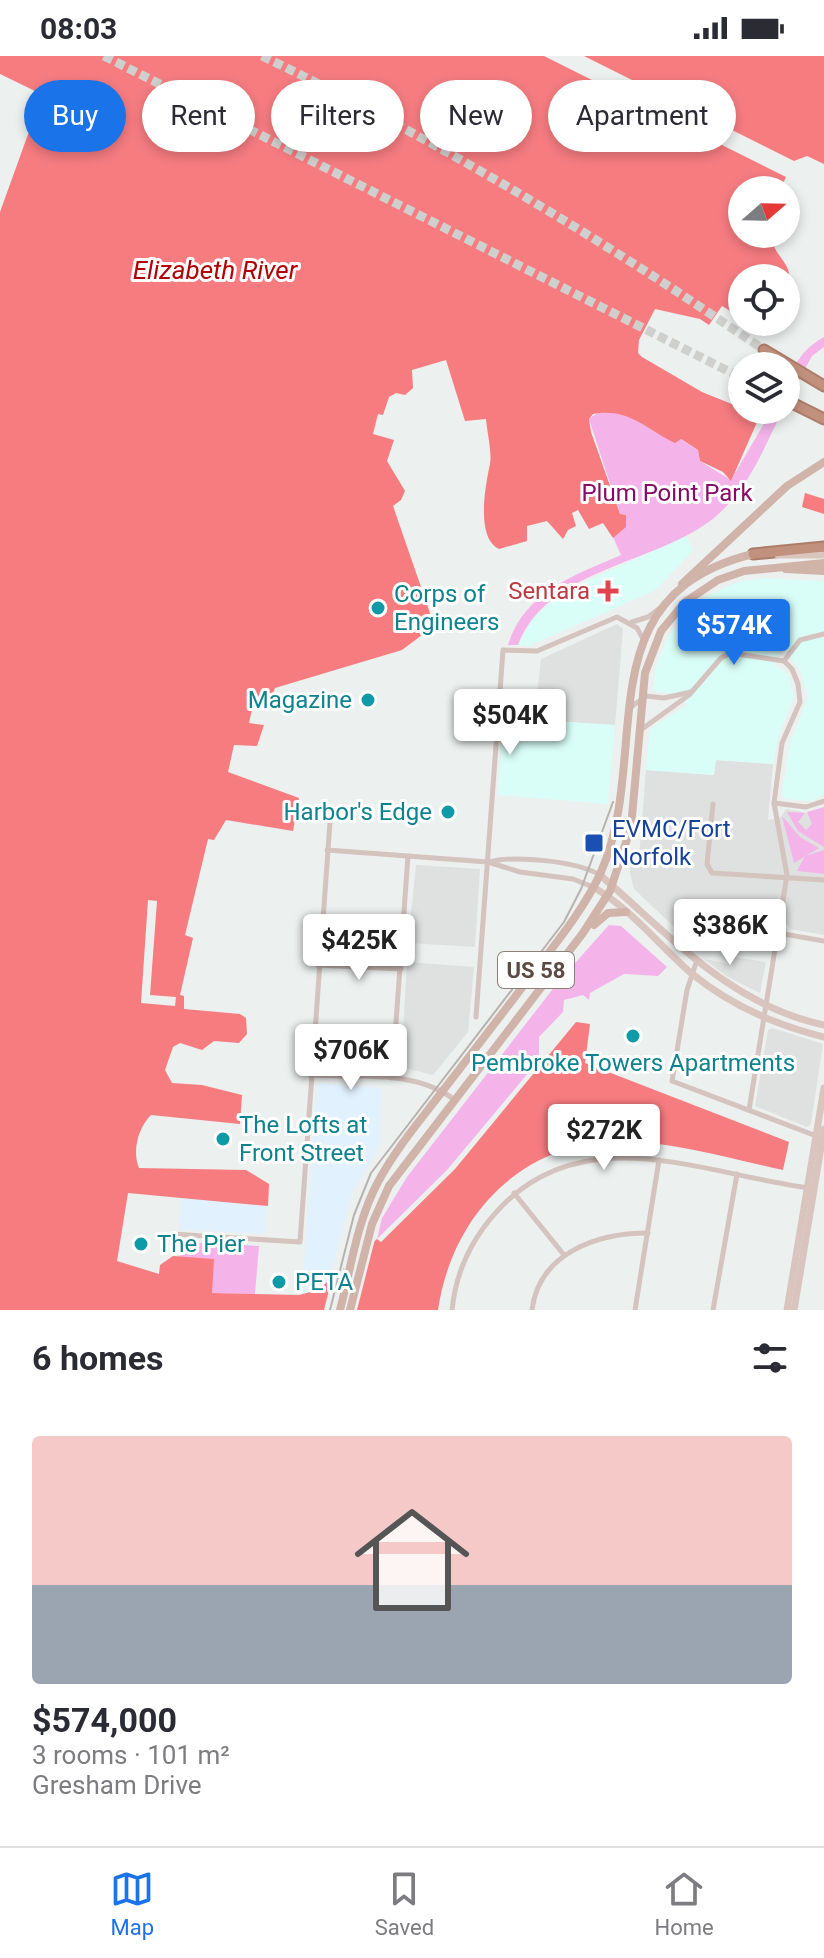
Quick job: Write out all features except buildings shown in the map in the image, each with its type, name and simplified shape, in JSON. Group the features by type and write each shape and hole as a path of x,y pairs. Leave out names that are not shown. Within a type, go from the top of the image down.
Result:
{"highway":[{"path":"764,350 824,386"},
{"path":"800,407 824,419"},
{"name":"US 58","path":"753,554 824,547"}],"main road":[{"path":"660,608 777,495 824,462"},
{"path":"753,554 824,555"},
{"name":"US 58","path":"340,1310 389,1163 563,933 600,875 619,816 632,677 643,639 660,608 708,573 753,554"},
{"name":"US 58","path":"350,1310 370,1216 394,1179 571,949 608,896 631,827 642,698 652,650 675,611 718,580 744,571 824,563"},
{"path":"774,568 824,571"},
{"path":"600,875 696,963 766,1006 824,1025"},
{"path":"593,887 608,896 692,973 764,1019 824,1037"},
{"path":"571,949 606,914 626,912"},
{"path":"787,1310 816,1176 824,1088"},
{"path":"794,1310 811,1188"}],"street":[{"path":"631,622 648,617 660,608"},
{"path":"476,1017 506,651 542,650 617,617 631,622 643,639"},
{"path":"784,661 800,640 824,634"},
{"path":"639,734 645,724 692,691 721,658 730,653 784,661 794,673 800,702 780,753 774,803 787,875 749,1110"},
{"path":"629,711 642,698 675,697 692,691"},
{"path":"774,803 806,807 824,801"},
{"path":"713,804 710,871 745,877 787,875 824,880"},
{"path":"172,1234 300,1242 331,808"},
{"path":"327,850 488,862 520,872 573,879 593,887"},
{"path":"392,1078 408,856"},
{"path":"488,862 500,859 565,864 600,875"},
{"path":"778,933 824,941"},
{"path":"696,963 672,1081 822,1135"},
{"path":"318,965 401,969"},
{"path":"310,1075 414,1080 443,1091 455,1100"},
{"path":"452,1310 461,1268 471,1245 514,1193 540,1176 582,1160 633,1155 811,1188"},
{"path":"635,1310 659,1160"},
{"path":"713,1310 737,1174"},
{"path":"514,1193 564,1255"},
{"path":"532,1310 541,1280 564,1255 608,1237 648,1233"}],"shaded area":[{"name":"Sentara","path":"686,536 693,550 656,590 529,646 518,645 532,619 561,593"},
{"path":"765,578 824,581 824,794 813,801 785,799 782,794 790,744 808,697 801,672 784,648 779,652 775,665 788,674 794,697 779,735 773,764 716,760 714,775 646,770 650,729 687,705 676,694 653,691 655,669 669,635 684,616 707,596 738,582"},
{"path":"617,624 623,629 615,725 504,718 505,711 535,713 541,659"},
{"path":"504,718 615,725 608,804 498,795"},
{"path":"715,760 773,764 768,820 780,818 786,809 808,813 824,807 824,935 790,929 786,923 775,921 772,941 753,938 752,947 735,945 735,938 705,933 704,938 693,936 672,925 634,889 631,859 639,858 646,770 713,775"},
{"path":"416,865 480,869 475,947 408,943"},
{"path":"733,957 766,962 760,993 726,976 704,959 731,964"},
{"path":"407,962 474,967 468,1032 433,1075 401,1067"},
{"path":"772,1028 823,1044 811,1124 807,1127 755,1106 768,1030"},
{"path":"322,1083 382,1088 379,1146 352,1193 329,1281 318,1290 302,1294 317,1086"},
{"path":"181,1197 267,1202 265,1234 179,1229"}],"green space":[{"path":"824,337 824,347 812,356 800,378 800,358"},
{"name":"Plum Point Park","path":"605,412 630,417 655,432 684,441 698,450 700,461 731,480 764,424 776,424 737,494 714,518 663,547 578,583 553,599 533,619 518,645 508,645 526,611 539,599 569,578 621,555 613,537 626,515 620,514 589,419"},
{"path":"824,807 824,847 798,831 787,812 805,813 798,822 806,830 812,824 807,812"},
{"path":"782,816 800,837 819,848 794,863"},
{"path":"824,850 824,874 797,871 805,856"},
{"path":"609,925 621,926 667,967 658,976 624,974 590,993 589,1000 583,995 564,1000 563,1012 539,1037 539,1060 447,1170 377,1239 382,1218 407,1177 559,981"},
{"path":"186,1242 259,1246 255,1294 212,1293 178,1256 185,1254"}],"water":[{"name":"Elizabeth River","path":"0,56 544,56 592,80 548,80 548,152 736,152 784,176 728,176 728,248 775,248 785,264 728,264 728,310 722,306 709,325 700,319 655,309 639,340 638,353 642,357 702,392 728,403 728,424 756,424 731,481 723,472 700,461 698,450 681,439 675,443 627,416 593,414 589,419 591,432 620,514 626,515 626,527 613,538 603,523 589,529 578,510 572,513 576,526 568,530 563,539 547,521 527,526 527,541 499,549 491,543 484,521 490,459 486,419 465,421 446,360 412,370 413,388 405,395 396,393 389,397 383,415 378,414 373,434 394,440 387,461 405,491 401,500 393,506 430,613 425,621 426,632 402,650 275,688 270,701 255,696 249,723 264,725 257,746 234,745 228,772 299,798 293,831 226,820 214,840 208,839 185,935 193,938 180,995 184,996 184,1009 240,1014 246,1018 247,1034 239,1043 214,1041 202,1050 180,1043 173,1047 165,1070 172,1083 202,1085 242,1095 240,1124 151,1115 143,1126 136,1147 139,1168 246,1170 269,1184 268,1206 128,1193 117,1261 159,1274 160,1265 173,1256 214,1259 212,1293 299,1295 318,1290 377,1239 381,1242 455,1169 576,1022 590,1024 585,1063 789,1142 783,1170 642,1142 586,1144 553,1154 524,1169 498,1190 476,1215 446,1275 438,1310 0,1310 0,212 24,145 24,152 126,152 126,80 24,80 24,86 0,74"},
{"path":"584,56 824,56 824,164 807,156 794,161 736,132 736,80 632,80"},
{"path":"805,493 824,499 824,514 802,507"}],"pier":[{"path":"148,900 157,901 150,995 176,997 175,1006 141,1003"},
{"path":"376,1235 357,1310 324,1310 334,1270 344,1261 343,1271 346,1260"}],"tunnel":[{"path":"104,56 728,371"},
{"path":"262,56 392,122 519,193 643,269 764,350"}],"tram line":[{"path":"330,1310 354,1215 371,1173 564,922 581,889 613,802"}],"place":[{"name":"Sentara","path":"608,591"},
{"name":"Corps of Engineers","path":"378,608"},
{"name":"Magazine","path":"368,700"},
{"name":"Harbor's Edge","path":"448,812"},
{"name":"EVMC/Fort Norfolk","path":"594,843"},
{"name":"Pembroke Towers Apartments","path":"633,1036"},
{"name":"The Lofts at Front Street","path":"223,1139"},
{"name":"The Pier","path":"141,1244"},
{"name":"PETA","path":"279,1282"}]}
